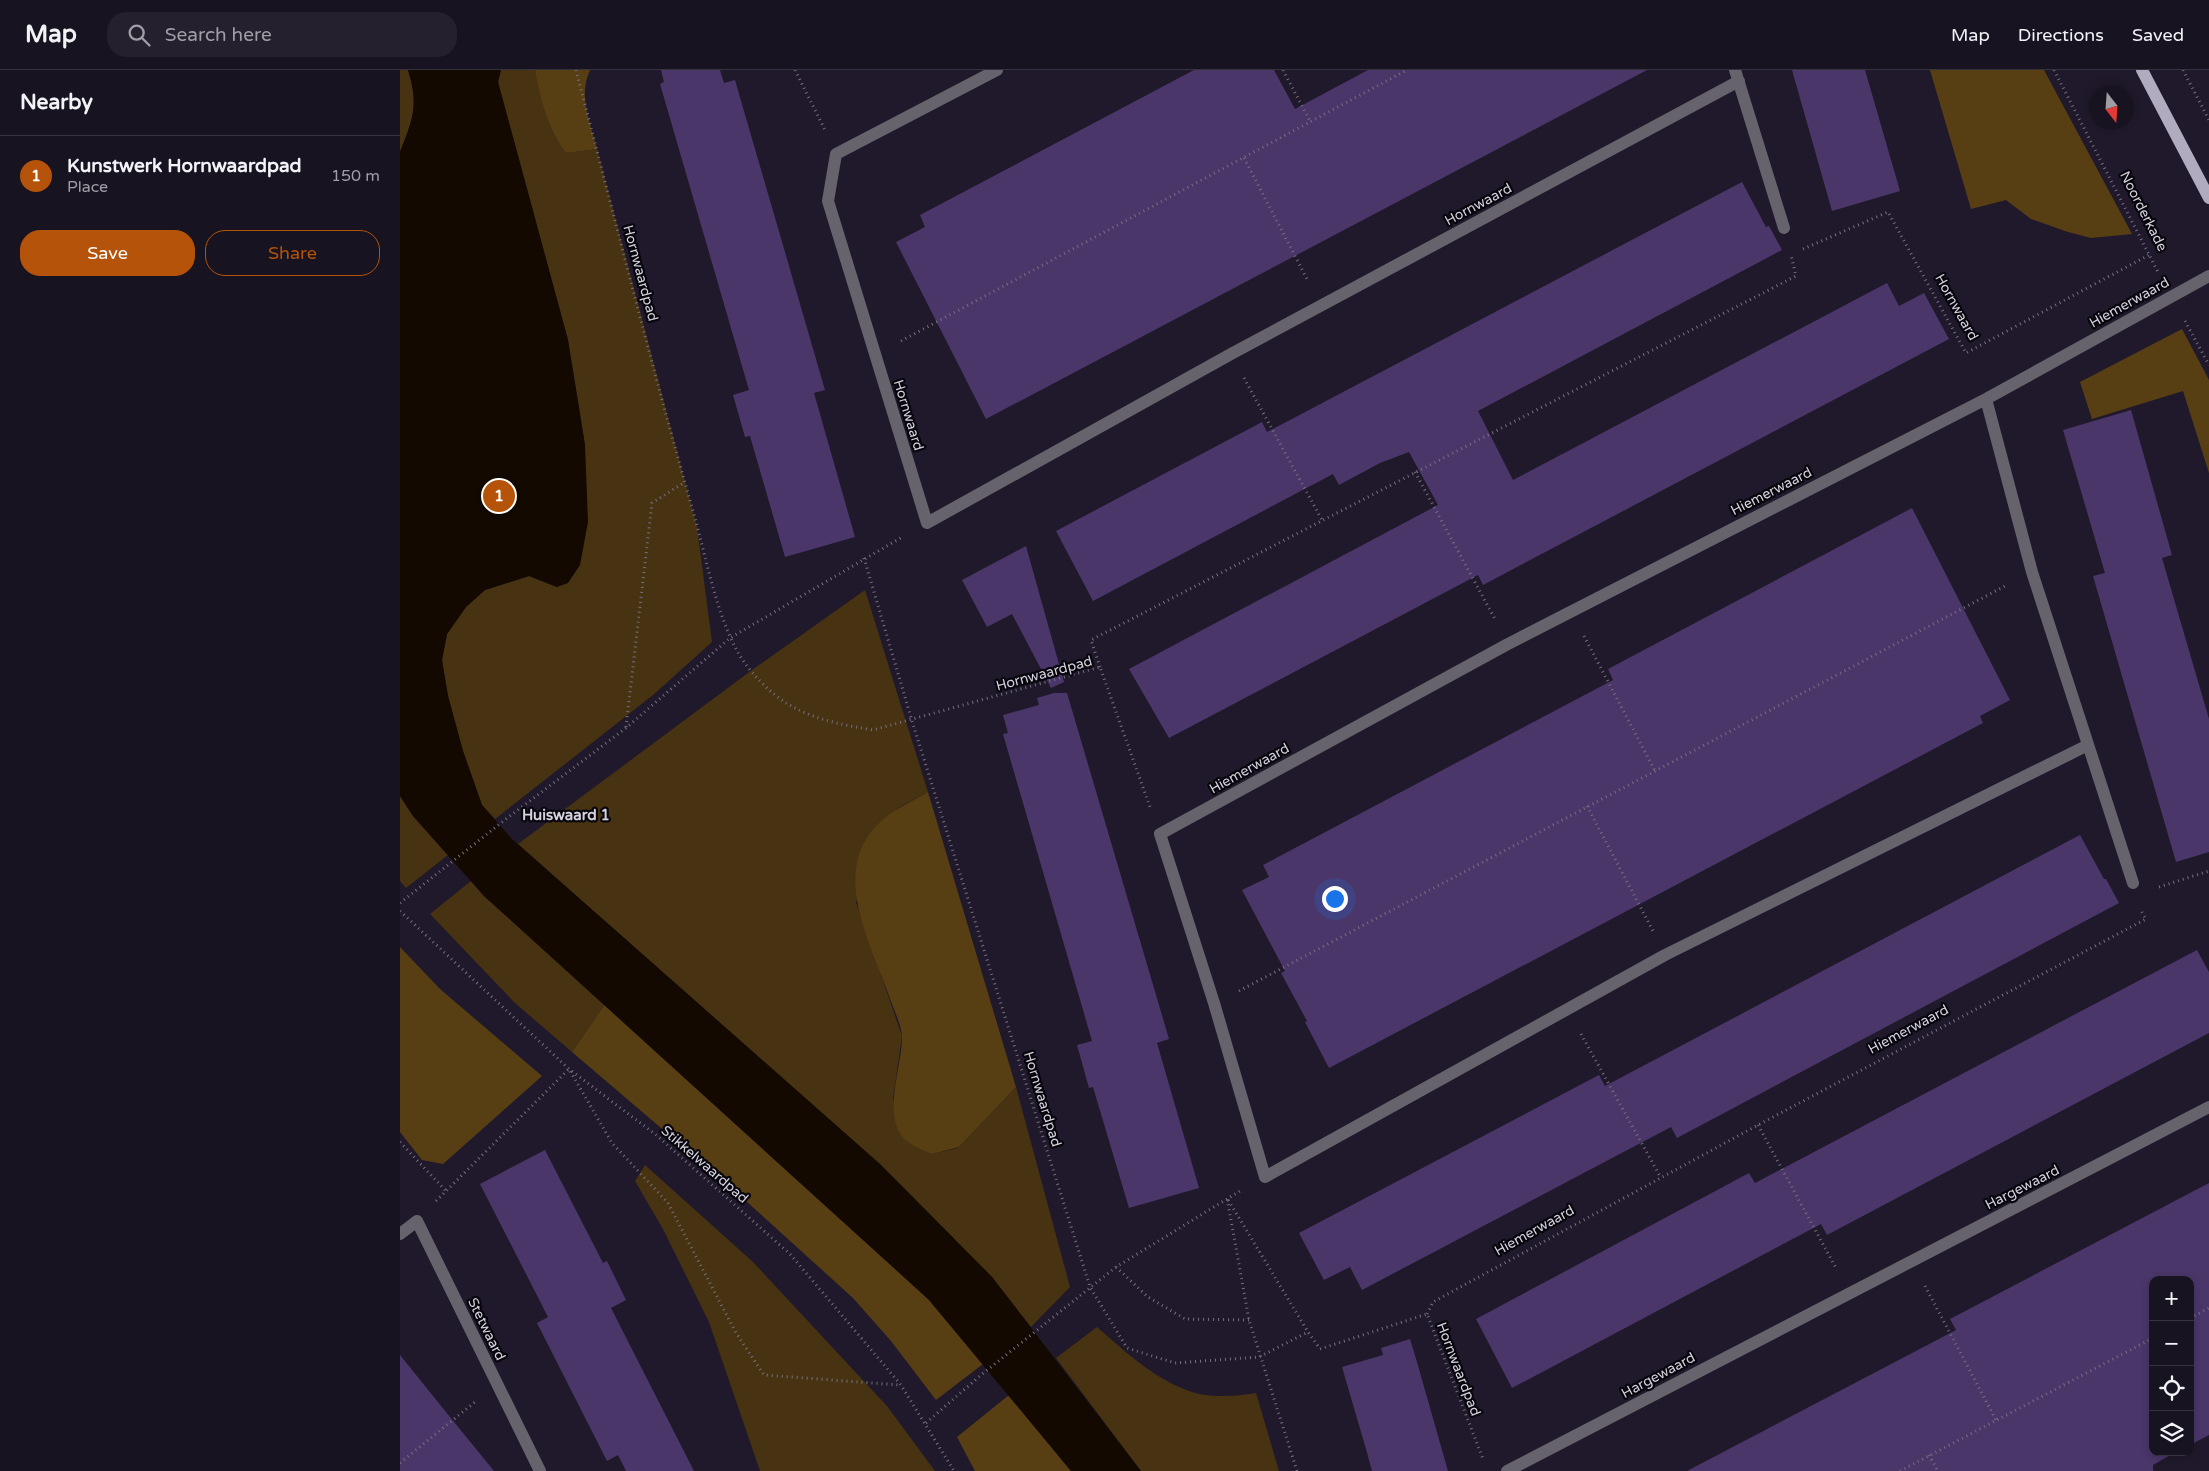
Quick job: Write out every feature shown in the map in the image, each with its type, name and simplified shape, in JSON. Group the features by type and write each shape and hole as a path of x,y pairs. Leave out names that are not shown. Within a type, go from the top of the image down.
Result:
{"main road":[{"path":"2142,70 2209,198"}],"street":[{"path":"836,154 996,70"},
{"name":"Hornwaard","path":"836,154 828,201 927,523 1737,75 1784,228"},
{"name":"Hiemerwaard","path":"1160,834 1570,611 1986,399 2209,276"},
{"path":"1986,399 2032,572 2133,889"},
{"path":"1160,834 1214,1003 1265,1177 1665,954 2088,746"},
{"name":"Hargewaard","path":"1507,1471 2209,1107"},
{"path":"400,1234 417,1220"},
{"name":"Stetwaard","path":"417,1220 540,1471"}],"path":[{"name":"Hornwaardpad","path":"576,70 685,482 730,638 746,665 770,692 803,714 837,724 873,730 912,721 1100,667 1160,834"},
{"path":"796,70 836,154"},
{"path":"1283,70 1310,121"},
{"path":"874,355 1407,70"},
{"name":"Noorderkade","path":"2054,70 2149,255 2209,365"},
{"path":"2183,70 2209,120"},
{"path":"1244,158 1320,305"},
{"name":"Hornwaard","path":"1791,255 1888,212 1966,353 2149,255"},
{"path":"1100,667 1091,640 1796,276 1784,228"},
{"path":"1231,354 1322,520"},
{"path":"1415,472 1508,644"},
{"path":"626,728 652,503 685,482"},
{"path":"400,903 506,819 626,728 730,638 864,558 927,523"},
{"name":"Hornwaardpad","path":"864,558 912,721 1090,1287 1126,1348 1175,1363 1259,1357 1308,1332"},
{"path":"1214,1003 2032,572"},
{"path":"1570,611 1655,770"},
{"path":"1587,806 1665,954"},
{"path":"2133,889 2209,871"},
{"name":"Hiemerwaard","path":"1427,1314 1433,1302 2146,919 2133,889"},
{"name":"Stikkelwaardpad","path":"400,911 569,1069 656,1134 790,1254 901,1385 954,1471"},
{"path":"1566,1008 1661,1178"},
{"path":"417,1220 569,1069 612,1143 668,1203 736,1334 764,1375 901,1385"},
{"path":"1758,1126 1849,1292"},
{"path":"400,1142 446,1191"},
{"path":"926,1423 981,1375 1116,1267 1227,1198 1265,1177"},
{"name":"Hornwaardpad","path":"1227,1198 1320,1349 1427,1314 1480,1455 1485,1463"},
{"path":"1227,1198 1249,1320 1259,1357 1297,1471"},
{"path":"1912,1260 1996,1420"},
{"path":"1116,1267 1148,1297 1185,1319 1249,1320"},
{"path":"2194,1316 2209,1308"},
{"path":"1900,1471 2149,1340"},
{"path":"400,1463 497,1385"},
{"path":"1929,1455 1938,1471"}],"shaded area":[{"path":"400,70 408,70 414,103 411,121 400,152"},
{"path":"408,70 501,70 498,82 568,340 585,445 588,522 580,565 568,583 557,587 529,576 485,590 466,607 447,634 442,660 448,696 463,751 482,805 512,839 881,1165 992,1277 1141,1471 1071,1471 929,1300 484,896 413,816 400,796 400,152 411,121 414,103"},
{"path":"501,70 535,70 550,124 566,153 597,149 697,527 712,642 653,695 495,819 482,805 463,751 448,696 442,660 447,634 466,607 485,590 529,576 557,587 585,445 568,340 498,82"},
{"path":"535,70 590,70 585,90 585,99 597,149 566,153 550,124 539,92"},
{"path":"1930,70 2044,70 2132,234 2091,238 2068,232 2031,219 2006,200 1971,209"},
{"path":"2182,329 2209,380 2209,473 2183,391 2092,419 2080,382"},
{"path":"865,590 928,792 898,808 856,902 902,1036 893,1099 932,1154 958,1148 1016,1087 1070,1287 1031,1327 992,1277 881,1165 518,844 752,670"},
{"path":"928,792 1016,1087 959,1147 932,1154 908,1142 899,1133 895,1121 894,1092 902,1036 898,1020 864,930 858,908 856,886 857,864 864,844 877,825 895,811"},
{"path":"400,796 413,816 448,855 406,888 400,881"},
{"path":"471,881 484,896 605,1004 572,1052 515,1003 430,914"},
{"path":"400,947 440,989 542,1076 443,1164 422,1160 400,1132"},
{"path":"605,1004 888,1260 929,1300 983,1364 936,1400 891,1341 853,1298 736,1192 572,1052"},
{"path":"645,1165 753,1262 887,1406 935,1471 760,1471 709,1322 663,1229 635,1181"},
{"path":"1097,1327 1119,1347 1155,1374 1181,1388 1210,1396 1234,1396 1256,1393 1279,1471 1141,1471 1056,1358"},
{"path":"1009,1395 1071,1471 975,1471 957,1437"}],"building":[{"path":"661,70 720,70 724,83 735,80 825,390 814,393 855,537 785,557 750,436 745,437 733,395 749,390 660,84 664,82"},
{"path":"1194,70 1274,70 1295,109 1368,70 1647,70 986,419 896,242 925,227 920,215"},
{"path":"1792,70 1865,70 1900,191 1832,211"},
{"path":"1742,182 1766,227 1769,226 1782,250 1478,411 1513,480 1887,283 1899,306 1924,293 1949,339 1483,585 1478,575 1169,738 1129,669 1438,505 1409,452 1380,463 1339,485 1333,474 1093,601 1056,531 1262,422 1267,432"},
{"path":"2131,410 2172,555 2162,558 2209,719 2209,852 2176,862 2093,576 2105,573 2063,430"},
{"path":"1912,508 2010,700 1980,716 1983,723 1329,1068 1305,1022 1307,1021 1281,973 1285,971 1242,890 1269,877 1263,865 1613,680 1608,669"},
{"path":"1026,546 1064,682 1051,688 1012,614 987,627 962,580"},
{"path":"1054,693 1067,693 1169,1039 1157,1043 1199,1188 1129,1208 1093,1087 1089,1088 1077,1045 1092,1041 1003,734 1008,733 1003,715 1039,705 1037,698"},
{"path":"2080,835 2119,903 1677,1138 1671,1127 1362,1290 1350,1267 1324,1280 1299,1233 1599,1075 1605,1086"},
{"path":"2197,950 2209,972 2209,1033 1827,1235 1821,1224 1512,1388 1476,1319 1749,1173 1755,1183"},
{"path":"545,1150 603,1263 607,1261 626,1300 611,1308 694,1471 626,1471 618,1455 607,1461 537,1323 548,1317 480,1184"},
{"path":"2209,1183 2209,1435 2194,1443 2194,1276 2149,1276 2149,1456 2169,1456 2153,1465 2153,1471 1687,1471 1956,1330 1950,1319"},
{"path":"1410,1339 1448,1471 1372,1471 1342,1367 1383,1355 1381,1348"},
{"path":"400,1355 450,1417 494,1471 400,1471"}],"place":[{"name":"Kunstwerk Hornwaardpad","path":"499,496"}],"district":[{"name":"Huiswaard 1","path":"566,815"}]}
